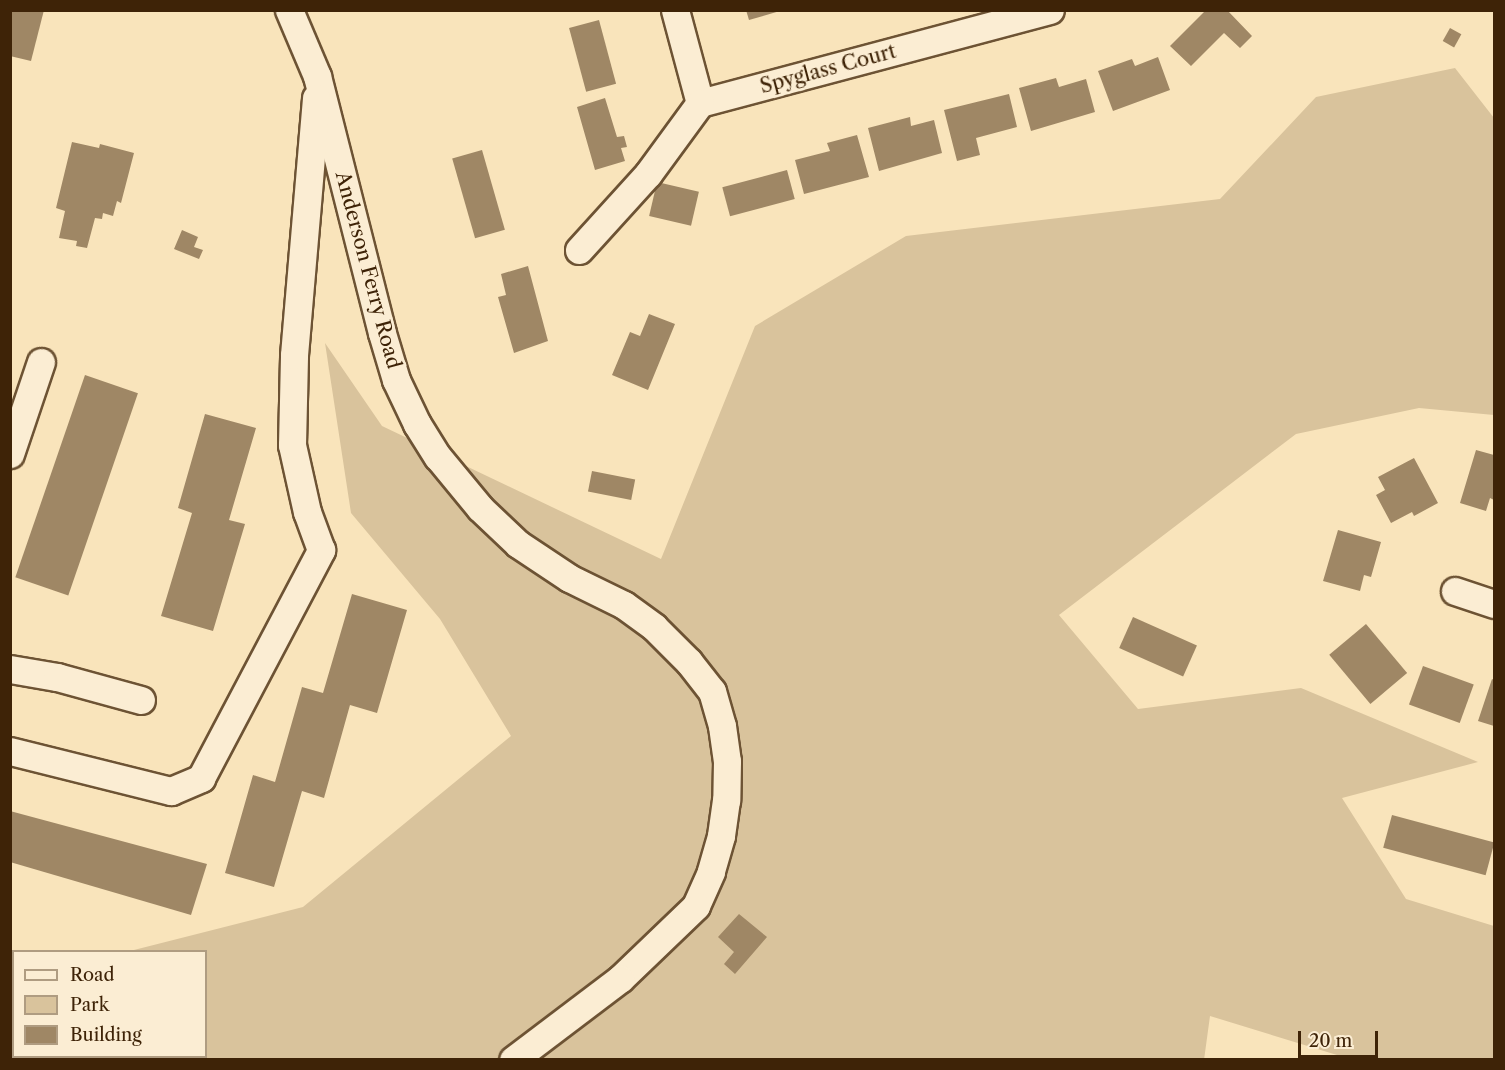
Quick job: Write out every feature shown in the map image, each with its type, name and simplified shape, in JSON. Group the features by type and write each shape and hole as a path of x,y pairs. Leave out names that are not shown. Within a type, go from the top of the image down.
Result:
{"street":[{"name":"Anderson Ferry Road","path":"289,10 317,76 382,333 396,380 417,424 438,457 480,508 518,544 569,578 624,605 654,627 690,662 712,691 722,726 727,761 723,827 711,872 696,906 620,979 513,1059"},
{"path":"579,250 648,174 700,104 675,10"},
{"name":"Spyglass Court","path":"700,104 1050,10"},
{"path":"10,751 171,791 201,778 321,550 307,512 292,446 294,355 317,76"},
{"path":"10,454 41,362"},
{"path":"1455,591 1494,604"},
{"path":"10,669 57,677 141,700"}],"green space":[{"path":"1455,68 1494,118 1494,415 1419,408 1296,434 1059,615 1138,709 1301,688 1478,762 1342,798 1406,899 1494,926 1494,1059 1338,1059 1337,1055 1210,1016 1204,1060 11,1060 10,994 12,993 12,1058 207,1058 207,950 134,950 303,907 511,736 440,619 351,513 325,343 382,426 661,559 755,326 906,236 1220,199 1316,97"}],"building":[{"path":"10,10 44,10 31,61 10,56"},
{"path":"746,10 780,10 780,11 749,20"},
{"path":"1206,10 1227,10 1252,36 1240,48 1224,33 1191,66 1170,46"},
{"path":"599,20 616,84 586,92 569,28"},
{"path":"1450,28 1461,34 1454,47 1443,41"},
{"path":"1158,57 1170,90 1113,111 1098,71 1132,59 1135,66"},
{"path":"1056,78 1059,87 1086,79 1095,112 1031,131 1019,88"},
{"path":"1009,94 1017,127 976,138 980,155 957,161 944,110"},
{"path":"605,98 617,137 624,136 627,147 621,148 625,161 595,170 577,107"},
{"path":"910,117 911,126 934,120 942,153 879,171 868,128"},
{"path":"857,135 869,177 804,194 795,160 830,151 827,143"},
{"path":"72,142 99,148 100,144 134,153 121,203 117,201 113,216 103,213 102,219 95,218 87,248 76,246 77,241 59,238 65,211 56,208"},
{"path":"482,150 505,230 475,238 452,159"},
{"path":"787,170 795,199 730,216 722,187"},
{"path":"657,182 699,192 691,226 649,216"},
{"path":"182,230 198,237 194,247 203,250 199,259 174,249"},
{"path":"528,266 548,341 514,353 498,297 506,295 501,274"},
{"path":"649,314 675,324 648,390 612,375 630,332 640,336"},
{"path":"85,375 138,393 68,596 15,577"},
{"path":"205,414 256,428 229,520 245,524 213,631 161,616 192,513 178,508"},
{"path":"1476,450 1494,455 1494,500 1490,498 1486,511 1460,503"},
{"path":"1414,458 1438,503 1414,516 1412,512 1391,523 1376,495 1385,490 1378,477"},
{"path":"592,471 635,479 631,500 588,492"},
{"path":"1338,530 1381,542 1371,577 1364,575 1360,591 1323,581"},
{"path":"352,594 407,610 377,713 350,705 324,798 302,791 274,887 225,873 253,775 275,782 302,687 323,693"},
{"path":"1133,617 1197,645 1183,677 1119,648"},
{"path":"1366,624 1407,673 1370,704 1329,655"},
{"path":"1423,666 1474,684 1460,723 1409,705"},
{"path":"1492,679 1494,680 1494,726 1478,721"},
{"path":"10,811 207,864 191,915 10,862"},
{"path":"1392,815 1494,842 1486,875 1383,848"},
{"path":"739,914 767,937 735,974 724,964 734,952 718,937"}]}
